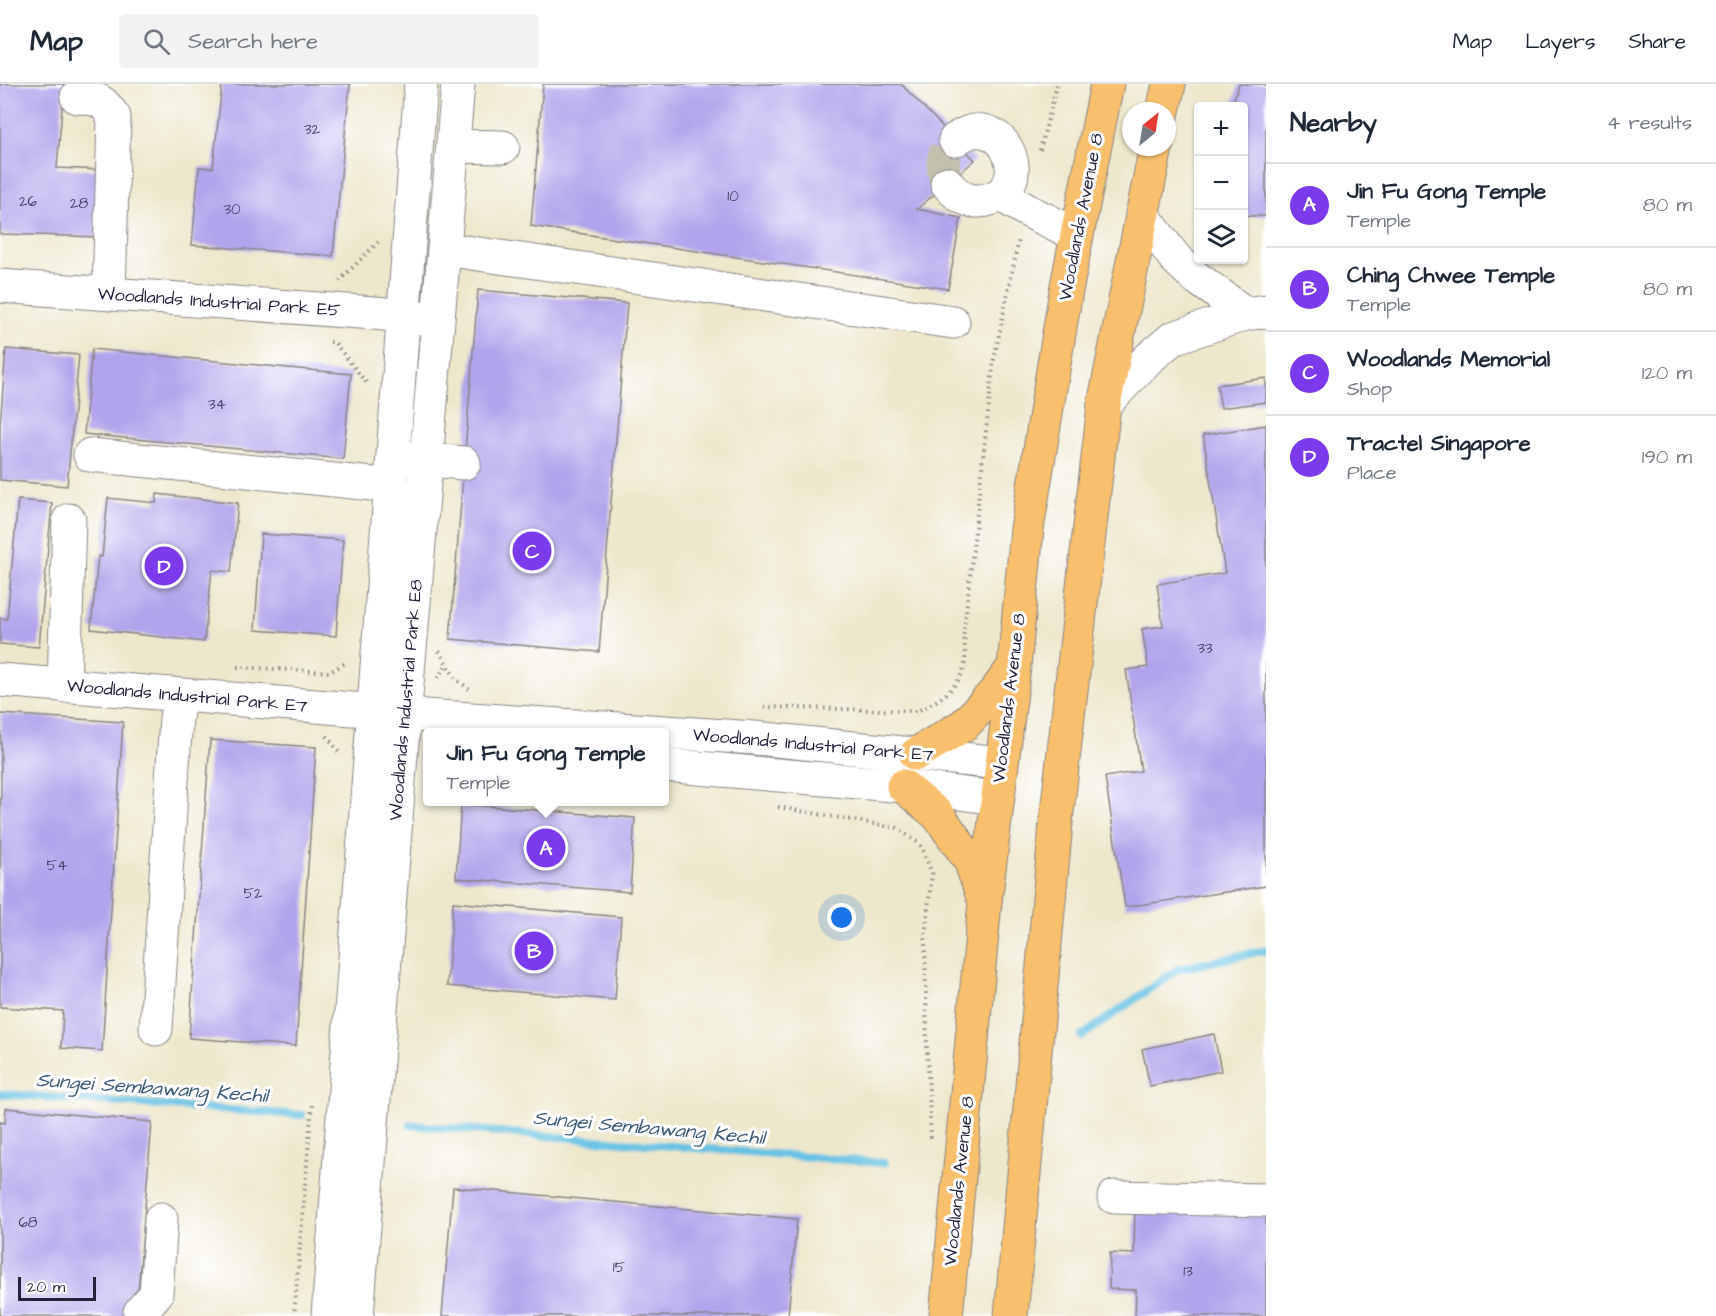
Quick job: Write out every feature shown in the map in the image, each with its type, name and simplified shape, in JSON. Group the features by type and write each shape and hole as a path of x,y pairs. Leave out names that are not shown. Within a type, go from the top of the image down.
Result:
{"main road":[{"name":"Woodlands Avenue 8","path":"946,1316 985,902 1014,667 1027,529 1064,302 1107,84"},
{"path":"1165,102 1168,84"},
{"path":"1011,1316 1057,808 1104,405 1154,156"},
{"path":"916,754 964,725 996,691 1014,667"},
{"path":"903,786 938,815 970,860 985,902"}],"street":[{"name":"Woodlands Industrial Park E8","path":"328,1316 402,726 393,472 421,84"},
{"name":"Woodlands Industrial Park E8","path":"357,1316 402,726 458,84"},
{"path":"78,97 98,99 114,117 109,294"},
{"path":"955,140 962,135 976,131 990,133 1003,142 1011,154 1013,168 1010,183 1013,202"},
{"path":"453,146 503,147"},
{"path":"947,183 959,196 973,202 1013,202 1077,235"},
{"path":"1142,214 1176,258 1194,276 1256,313"},
{"path":"444,249 952,322"},
{"name":"Woodlands Industrial Park E5","path":"0,286 438,319"},
{"path":"1104,405 1148,359 1173,338 1256,313"},
{"path":"90,455 393,472 427,460 464,463"},
{"path":"64,686 69,520"},
{"name":"Woodlands Industrial Park E7","path":"0,680 180,695 402,726 425,716 604,728"},
{"path":"156,1029 180,695"},
{"name":"Woodlands Industrial Park E7","path":"669,732 754,738 1001,763"},
{"name":"Woodlands Industrial Park E7","path":"669,765 903,786 997,798"},
{"path":"1114,1197 1266,1200"},
{"path":"140,1316 140,1312 156,1294 161,1219"}],"path":[{"path":"1039,154 1057,84"},
{"path":"756,707 838,707 917,711 937,702 958,682 965,662 964,630 1013,202"},
{"path":"328,281 339,281 380,241 379,251"},
{"path":"368,386 369,375"},
{"path":"436,646 456,679 473,692"},
{"path":"226,667 330,672 349,661"},
{"path":"769,805 897,828 920,844 932,873 925,936 931,1141"}],"building":[{"path":"0,84 64,84 57,168 103,170 101,237 0,234"},
{"path":"222,84 350,84 333,256 192,245 199,167 213,168"},
{"path":"543,84 901,84 975,160 917,209 961,218 948,289 531,226"},
{"path":"1239,84 1266,84 1266,216 1248,216 1248,102 1233,102"},
{"path":"478,290 627,303 599,652 450,639"},
{"path":"6,349 79,355 67,486 0,480 0,425"},
{"path":"92,349 351,374 343,459 84,434"},
{"path":"1266,378 1266,402 1221,408 1217,385"},
{"path":"1266,425 1266,886 1125,907 1105,777 1141,771 1126,670 1148,667 1142,629 1163,626 1157,584 1225,573 1203,435"},
{"path":"157,494 238,503 231,572 212,570 204,642 91,629 98,556 102,557 108,498 156,503"},
{"path":"18,500 52,503 39,647 0,644 0,618 7,619"},
{"path":"261,534 343,540 336,636 255,630"},
{"path":"1,714 123,722 102,1051 61,1048 63,1011 0,1007"},
{"path":"210,740 316,747 296,1046 189,1038"},
{"path":"461,806 635,818 630,892 456,878"},
{"path":"453,902 621,917 615,1000 447,986"},
{"path":"1214,1034 1221,1071 1150,1086 1142,1049"},
{"path":"6,1108 152,1122 136,1316 0,1316 0,1122 5,1123"},
{"path":"453,1187 797,1219 788,1316 442,1316"},
{"path":"1135,1203 1266,1208 1266,1316 1135,1316 1136,1290 1109,1289 1110,1253 1134,1254"}],"waterway":[{"name":"Sungei Sembawang Kechil","path":"1082,1036 1178,969 1266,950"},
{"name":"Sungei Sembawang Kechil","path":"0,1094 302,1115"},
{"name":"Sungei Sembawang Kechil","path":"411,1125 884,1163"}],"tunnel":[{"path":"947,183 944,160 947,150 955,140"}],"place":[{"name":"Woodlands Memorial","path":"532,551"},
{"name":"Tractel Singapore","path":"164,566"},
{"name":"Jin Fu Gong Temple","path":"546,848"},
{"name":"Ching Chwee Temple","path":"534,951"}]}
